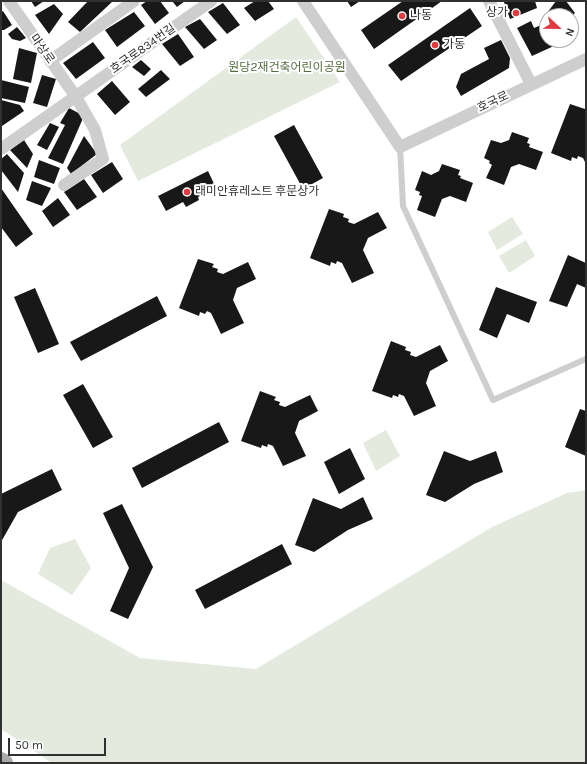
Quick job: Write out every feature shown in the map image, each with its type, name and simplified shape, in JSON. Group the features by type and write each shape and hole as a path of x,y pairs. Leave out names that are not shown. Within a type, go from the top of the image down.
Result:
{"street":[{"name":"마상로","path":"9,1 76,97"},
{"path":"50,61 134,1"},
{"name":"호국로834번길","path":"1,149 211,1"},
{"path":"303,1 400,147"},
{"path":"489,1 531,84"},
{"name":"호국로","path":"400,147 586,59"},
{"path":"64,185 103,159 95,130 76,97"}],"lane":[{"path":"400,147 403,206 493,400 586,360"}],"green space":[{"name":"원당2재건축어린이공원","path":"296,17 340,82 138,181 120,145"},
{"path":"512,217 523,234 497,250 488,232"},
{"path":"526,240 535,256 509,273 499,256"},
{"path":"386,430 400,456 376,471 363,443"},
{"path":"586,490 586,763 52,763 1,729 1,580 140,658 256,669 492,527 567,493"},
{"path":"75,539 91,568 72,595 38,574 50,548"}],"building":[{"path":"31,1 44,1 35,7"},
{"path":"88,1 113,1 80,32 68,22"},
{"path":"147,1 160,1 169,13 155,24 141,5"},
{"path":"172,1 185,1 177,7"},
{"path":"255,1 268,1 274,9 255,21 244,8"},
{"path":"347,1 360,1 351,7"},
{"name":"나동","path":"403,1 442,1 374,49 361,30"},
{"name":"상가","path":"535,1 537,8 510,19 504,2"},
{"path":"556,1 566,1 571,8 551,8"},
{"path":"223,3 240,25 227,34 208,12"},
{"path":"54,4 63,14 49,34 35,15"},
{"name":"가동","path":"470,8 482,26 401,81 388,65"},
{"path":"3,11 12,25 4,30 1,30 1,12"},
{"path":"134,12 145,26 117,47 105,30"},
{"path":"200,19 217,40 204,49 185,27"},
{"path":"531,21 534,28 539,26 539,48 550,48 532,56 517,28"},
{"path":"17,27 26,38 20,41 12,39 8,34"},
{"path":"178,34 194,57 180,66 162,44"},
{"path":"501,40 510,58 509,68 461,96 456,87 461,74 489,59 484,48"},
{"path":"93,42 105,58 76,79 63,63"},
{"path":"19,48 37,53 31,83 13,79"},
{"path":"141,60 151,69 144,76 132,67"},
{"path":"161,70 170,79 146,97 138,89"},
{"path":"42,75 56,79 47,107 33,103"},
{"path":"1,80 29,87 25,103 1,98"},
{"path":"112,81 130,102 115,115 97,94"},
{"path":"1,100 20,105 24,111 2,126"},
{"path":"570,104 585,109 586,164 583,158 578,156 577,159 572,157 571,161 551,153"},
{"path":"69,108 84,116 63,164 48,158 65,125 60,123"},
{"path":"50,123 59,127 47,150 37,145"},
{"path":"294,125 323,178 303,189 274,136"},
{"path":"512,132 529,138 527,143 530,144 529,147 543,152 536,170 519,164 511,167 504,185 486,178 492,165 489,163 490,161 484,158 491,140 501,143 509,140"},
{"path":"84,136 97,154 71,174 67,168"},
{"path":"24,140 33,154 27,168 10,150"},
{"path":"7,154 24,173 18,192 1,170 1,159"},
{"path":"39,160 60,168 54,184 34,177"},
{"path":"112,162 123,179 103,193 91,175"},
{"path":"442,164 460,170 458,175 461,176 460,178 473,183 466,202 450,196 442,199 435,217 417,210 422,196 419,195 420,192 415,190 422,171 431,175 439,171"},
{"name":"래미안휴레스트 후문상가","path":"208,171 216,188 198,197 199,200 186,207 183,202 166,211 158,196"},
{"path":"84,179 97,197 77,210 64,192"},
{"path":"32,181 51,188 42,206 26,200"},
{"path":"1,188 33,234 16,247 1,227"},
{"path":"58,198 70,215 53,227 42,211"},
{"path":"329,209 344,214 343,217 349,219 348,222 354,224 378,212 387,228 368,238 363,250 374,273 352,283 342,263 337,261 336,264 331,262 330,266 310,258"},
{"path":"568,255 586,263 586,288 577,284 567,307 549,301"},
{"path":"198,259 214,264 212,267 218,269 217,272 223,274 248,262 256,279 237,288 233,300 244,323 221,334 211,313 207,311 205,314 200,312 199,316 179,308"},
{"path":"496,287 537,302 529,323 507,314 497,338 479,330"},
{"path":"35,288 59,344 38,353 14,297"},
{"path":"157,296 167,316 81,361 70,342"},
{"path":"391,341 406,347 405,350 411,352 410,355 416,357 440,345 448,361 430,371 426,383 436,406 414,416 404,396 399,394 398,397 393,395 392,398 372,391"},
{"path":"83,384 113,437 93,448 63,395"},
{"path":"260,391 276,397 274,400 280,402 279,405 285,407 310,395 318,411 299,421 295,433 306,456 283,466 273,446 268,444 267,447 262,445 261,448 241,441"},
{"path":"580,409 586,411 586,456 565,447"},
{"path":"219,422 229,442 142,488 132,468"},
{"path":"350,448 365,479 339,494 324,462"},
{"path":"444,451 470,461 496,451 503,472 474,484 445,502 426,495"},
{"path":"52,469 62,490 18,512 1,542 1,494"},
{"path":"363,497 373,519 348,530 314,552 295,545 313,498 341,509"},
{"path":"122,504 153,567 128,619 110,611 129,568 103,513"},
{"path":"282,544 292,564 205,609 195,590"}],"place":[{"name":"상가","path":"516,13"},
{"name":"나동","path":"402,16"},
{"name":"가동","path":"435,45"},
{"name":"래미안휴레스트 후문상가","path":"187,192"}]}
